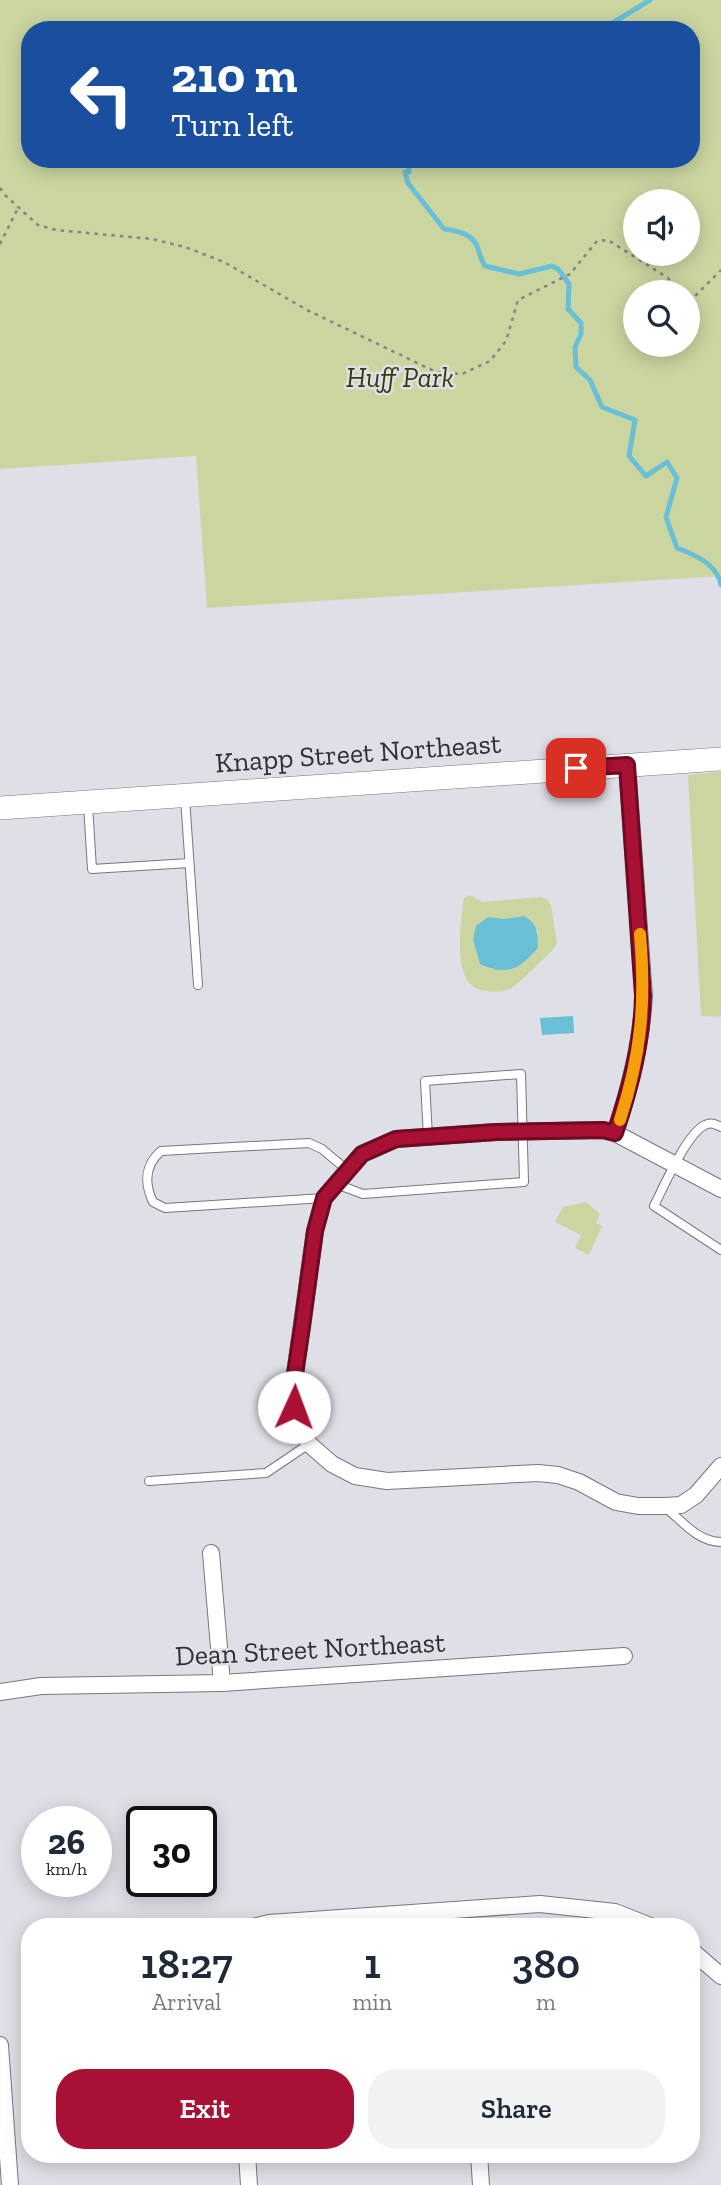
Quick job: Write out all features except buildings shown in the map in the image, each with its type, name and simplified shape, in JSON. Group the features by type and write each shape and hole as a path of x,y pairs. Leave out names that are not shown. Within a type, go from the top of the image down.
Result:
{"main road":[{"name":"Knapp Street Northeast","path":"0,808 721,759"}],"street":[{"path":"615,1133 631,1086 642,1025 643,996 627,765"},
{"path":"721,1189 615,1133 603,1130 396,1139 362,1154 324,1198 315,1231 295,1374 294,1407 309,1444 332,1464 355,1476 387,1481 548,1474 579,1482 616,1502 665,1507 681,1505 696,1495 721,1466"},
{"path":"211,1553 222,1683"},
{"name":"Dean Street Northeast","path":"0,1692 41,1686 222,1683 624,1656"},
{"path":"344,1918 557,1904 615,1912 630,1918"},
{"path":"463,1910 463,1918"},
{"path":"700,1958 721,1976"},
{"path":"0,2045 10,2185"},
{"path":"248,2163 249,2185"},
{"path":"480,2163 481,2185"}],"lane":[{"path":"185,795 198,985"},
{"path":"88,802 92,869 189,863"},
{"path":"336,1184 363,1194 524,1182 521,1074 425,1081 428,1137"},
{"path":"721,1128 713,1123 698,1130 674,1164 653,1206 721,1250"},
{"path":"324,1198 165,1208 153,1202 148,1191 148,1168 153,1158 161,1151 309,1143 322,1149 347,1170"},
{"path":"149,1481 266,1473 309,1444"},
{"path":"665,1507 699,1536 713,1542 721,1542"}],"path":[{"path":"0,188 31,220 46,228 152,239 185,247 211,257 307,310 436,372 462,374 490,361 506,341 518,300 570,274 597,241 608,240 669,280"},
{"path":"0,244 18,208"},
{"path":"700,291 721,270"}],"green space":[{"name":"Huff Park","path":"0,0 721,0 721,576 207,608 196,456 0,469"},
{"path":"721,772 721,1017 701,1016 688,775"},
{"path":"470,895 482,902 540,897 547,899 551,905 557,943 553,950 510,989 494,992 475,988 467,980 460,953 464,898","holes":["524,916 538,931 538,947 530,957 488,917 504,919"]},
{"path":"586,1202 600,1214 596,1223 602,1226 589,1255 575,1248 581,1235 555,1222 563,1207"}],"water":[{"path":"524,916 536,929 538,948 512,969 498,970 480,964 473,940 476,926 488,917 504,919"},
{"path":"573,1016 574,1033 542,1035 540,1018"}],"waterway":[{"path":"616,21 650,0"},
{"path":"409,168 409,172 405,172 408,183 444,229 462,233 473,240 485,266 519,274 552,266 558,269 569,284 568,309 581,323 581,334 575,347 576,367 590,380 602,407 635,420 629,456 646,476 667,462 677,478 666,517 677,548 698,557 710,566 721,585"}],"slow traffic":[{"path":"620,1120 631,1086 642,1025 643,967 640,934"}],"route":[{"path":"294,1407 295,1374 315,1231 324,1198 362,1154 396,1139 496,1132 603,1130 615,1133 631,1086 642,1025 643,996 627,765 576,768"}]}
